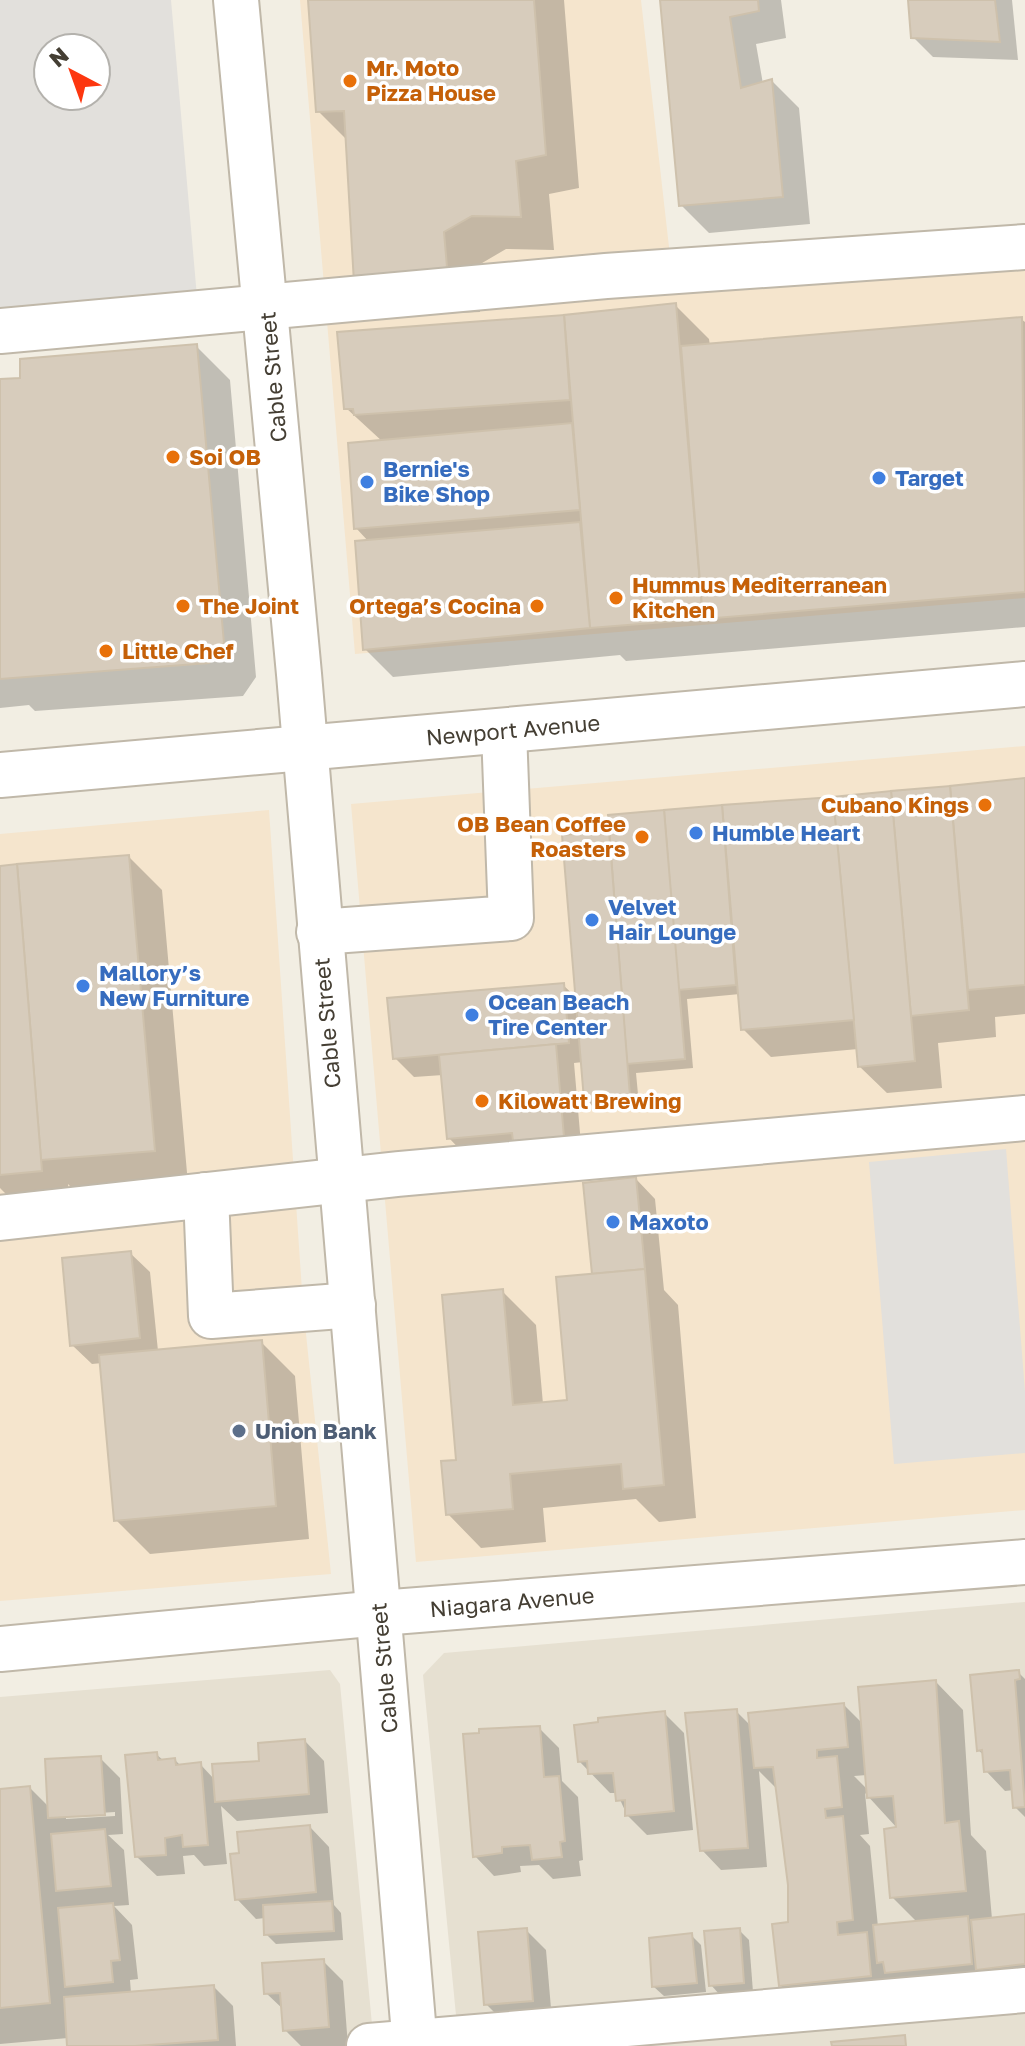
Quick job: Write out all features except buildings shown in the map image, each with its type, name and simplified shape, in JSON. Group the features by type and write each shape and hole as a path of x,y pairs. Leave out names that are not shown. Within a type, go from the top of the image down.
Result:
{"street":[{"name":"Cable Street","path":"236,0 306,748 319,932 415,2044"},
{"path":"0,331 606,276 1025,247"},
{"name":"Newport Avenue","path":"0,775 1025,684"},
{"path":"319,932 511,918 504,731"},
{"path":"0,1218 342,1180 1025,1118"},
{"path":"206,1195 211,1316 353,1305"},
{"name":"Niagara Avenue","path":"0,1649 380,1613 1025,1562"},
{"path":"369,2046 1025,1990"}],"shaded area":[{"path":"0,0 171,0 197,297 0,313"},
{"path":"300,0 641,0 674,291 1025,264 1025,598 355,654"},
{"path":"1025,746 1025,1510 416,1562 351,804"},
{"path":"269,810 303,1305 331,1574 0,1601 0,834"},
{"path":"1006,1149 1025,1392 1025,1453 894,1464 869,1162"},
{"path":"1025,1602 1025,2046 459,2046 423,1675 444,1653"},
{"path":"330,1670 340,1684 374,2046 0,2046 0,1697"}],"place":[{"name":"Mr. Moto Pizza House","path":"350,81"},
{"name":"Soi OB","path":"173,457"},
{"name":"Target","path":"879,478"},
{"name":"Bernie's Bike Shop","path":"367,482"},
{"name":"Hummus Mediterranean Kitchen","path":"616,598"},
{"name":"The Joint","path":"183,606"},
{"name":"Ortega’s Cocina","path":"537,606"},
{"name":"Little Chef","path":"106,651"},
{"name":"Cubano Kings","path":"985,805"},
{"name":"Humble Heart","path":"696,833"},
{"name":"OB Bean Coffee Roasters","path":"642,837"},
{"name":"Velvet Hair Lounge","path":"592,920"},
{"name":"Mallory’s New Furniture","path":"83,986"},
{"name":"Ocean Beach Tire Center","path":"472,1015"},
{"name":"Kilowatt Brewing","path":"482,1101"},
{"name":"Maxoto","path":"613,1222"},
{"name":"Union Bank","path":"239,1431"}]}
